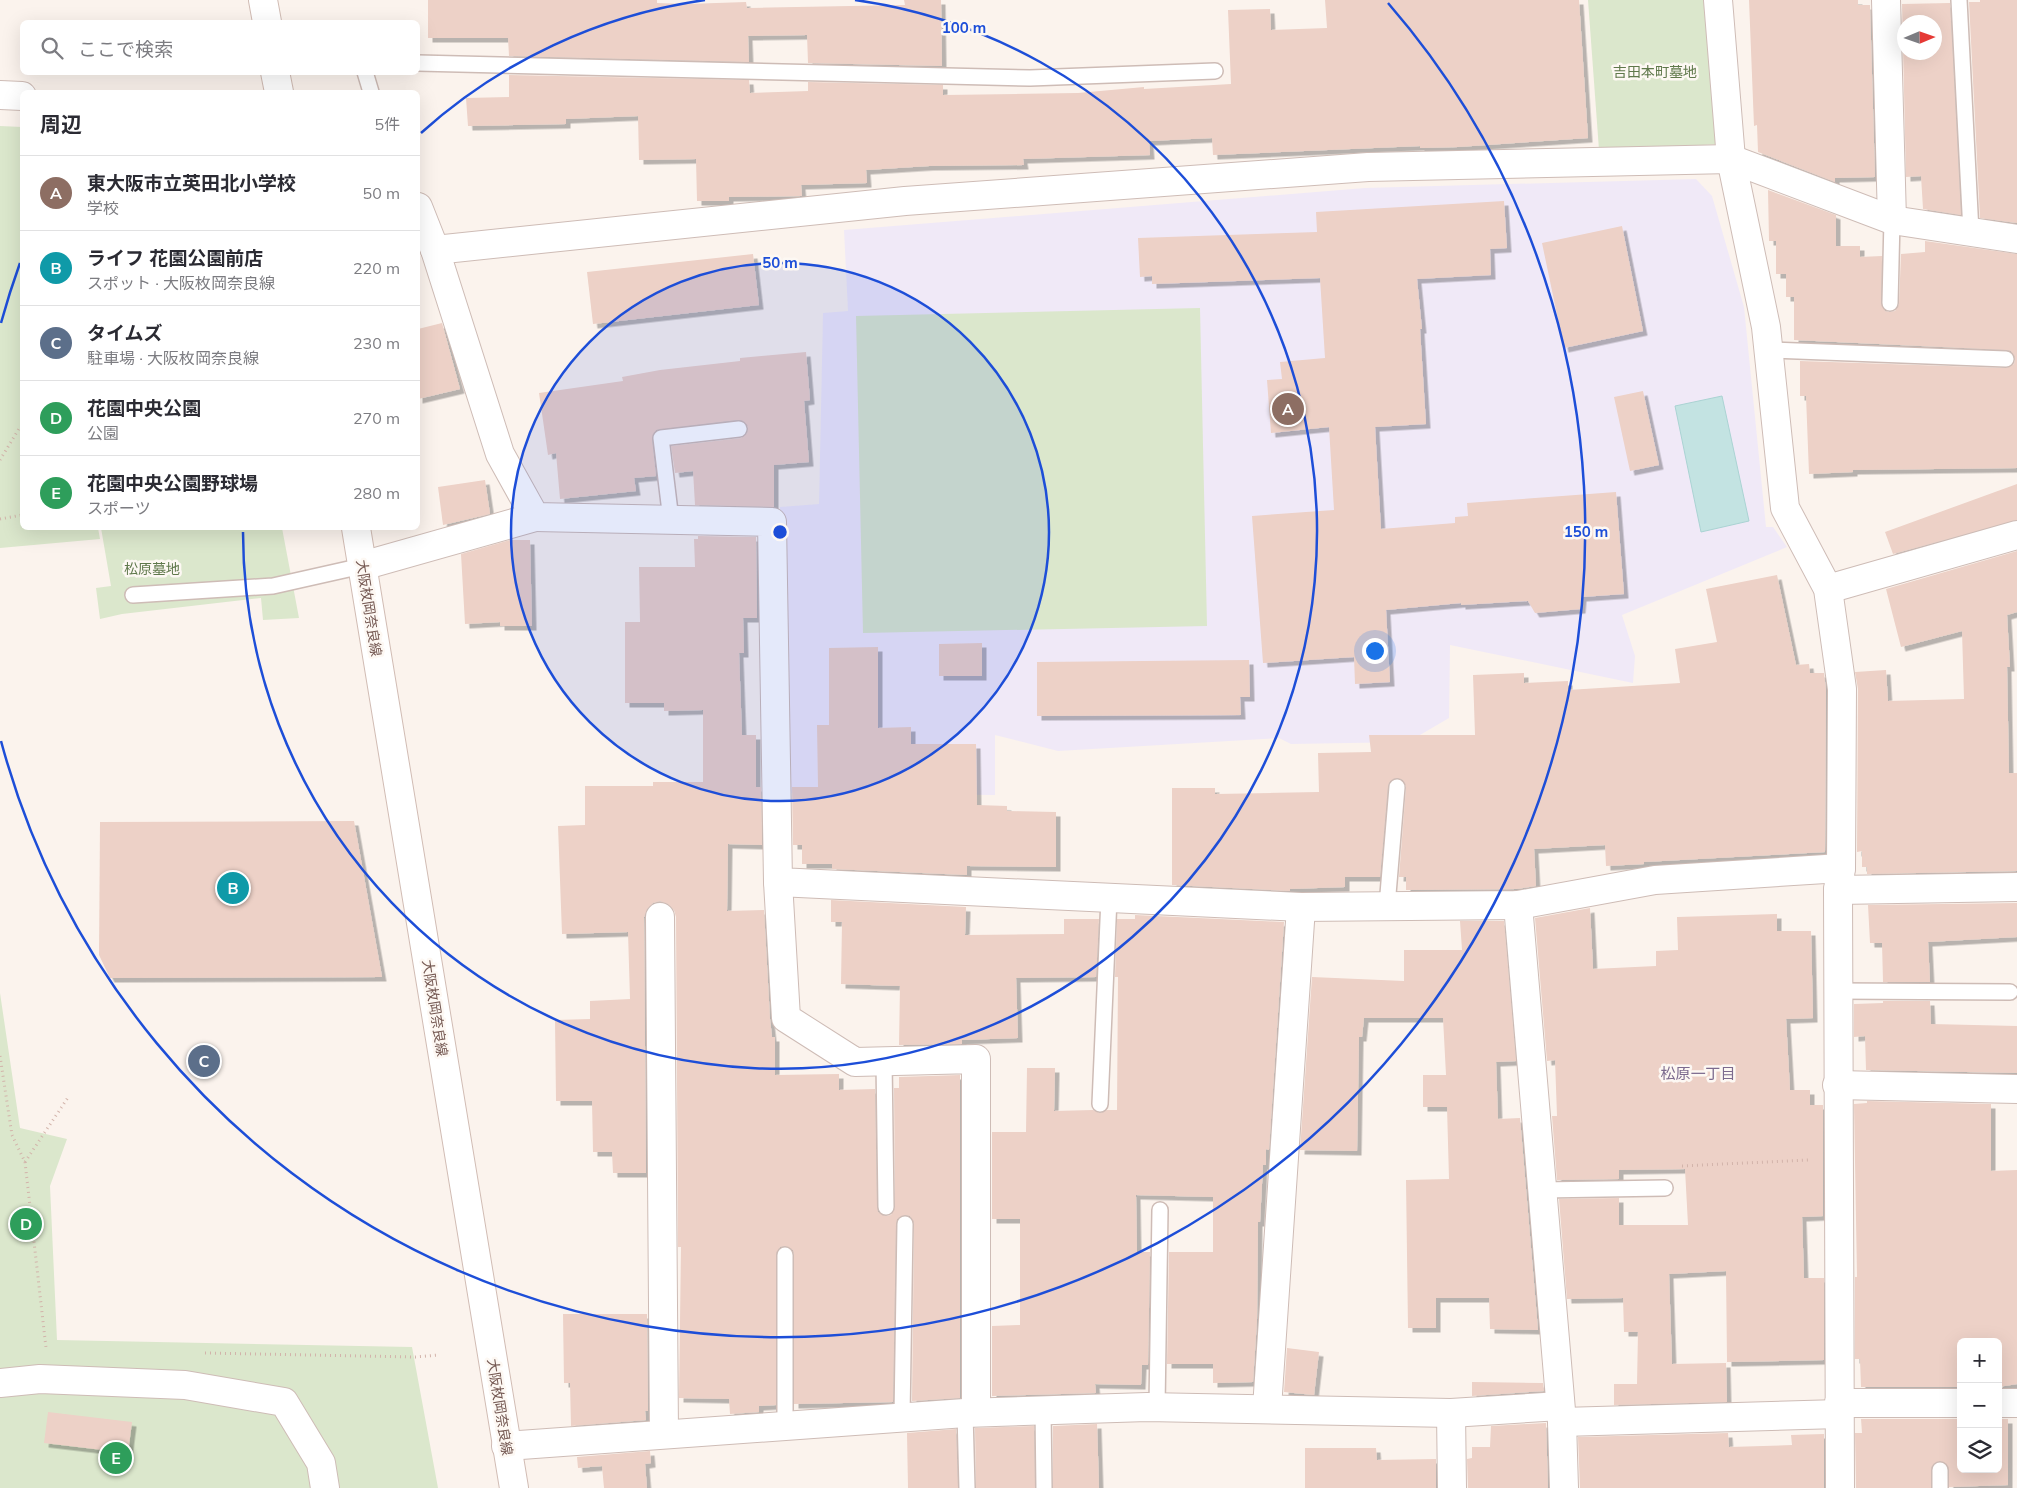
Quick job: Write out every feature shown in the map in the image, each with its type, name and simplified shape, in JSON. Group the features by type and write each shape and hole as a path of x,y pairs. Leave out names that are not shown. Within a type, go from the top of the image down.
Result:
{"street":[{"path":"263,0 267,20"},
{"path":"1718,0 1731,159 1766,327 1785,508 1828,589 1842,689 1837,992 1840,1488"},
{"path":"1886,0 1892,220"},
{"path":"276,75 279,90"},
{"path":"0,95 20,96"},
{"path":"435,250 905,200 1368,167 1731,159 1892,220 2017,239"},
{"path":"420,212 435,250 500,454 535,516"},
{"path":"362,566 535,516 772,522 778,882 786,1018 855,1062 976,1059 971,1413"},
{"name":"大阪枚岡奈良線","path":"356,530 514,1488"},
{"path":"1828,589 2017,535"},
{"path":"778,882 1301,907 1518,905 1655,880 1840,879 2017,887"},
{"path":"1518,905 1561,1414 1564,1488"},
{"path":"1267,1408 1301,907"},
{"path":"660,917 664,1434"},
{"path":"1837,1085 2017,1088"},
{"path":"0,1383 40,1379 185,1385 284,1402 322,1463 325,1488"},
{"path":"506,1446 902,1417 1043,1410 1157,1407 1561,1414 1839,1409 1957,1403"},
{"path":"2002,1403 2017,1404"},
{"path":"1451,1413 1452,1488"}],"lane":[{"path":"1959,0 1971,232"},
{"path":"420,63 1030,78 1215,72"},
{"path":"366,75 370,90"},
{"path":"1890,303 1892,220"},
{"path":"1769,350 2006,359"},
{"path":"671,520 662,438 739,429"},
{"path":"132,595 273,586 362,566"},
{"path":"1387,906 1397,787"},
{"path":"1100,1104 1109,898"},
{"path":"1837,992 2010,992"},
{"path":"884,1061 886,1207"},
{"path":"1542,1190 1665,1188"},
{"path":"1157,1407 1160,1210"},
{"path":"902,1417 905,1224"},
{"path":"785,1255 785,1425"},
{"path":"1043,1410 1044,1488"},
{"path":"966,1488 971,1413"},
{"path":"1940,1470 1940,1488"}],"path":[{"path":"0,460 20,427"},
{"path":"0,519 20,515"},
{"path":"0,1056 12,1134 25,1162 47,1351 37,1352"},
{"path":"25,1162 69,1096"},
{"path":"1665,1188 1670,1167 1838,1159"},
{"path":"196,1353 415,1357 439,1355"}],"shaded area":[{"path":"1696,179 1712,196 1744,307 1766,527 1773,527 1787,547 1622,615 1635,656 1633,683 1450,645 1449,718 1408,742 1291,744 1279,738 1058,751 995,735 995,795 787,793 780,507 819,504 823,313 848,311 844,230 1365,188"}],"green space":[{"name":"吉田本町墓地","path":"1588,0 1712,0 1723,144 1599,150"},
{"path":"0,126 20,127 20,530 98,530 100,539 0,548"},
{"path":"1200,308 1207,626 863,633 856,316"},
{"name":"松原墓地","path":"101,530 282,530 299,618 263,620 261,598 122,614 100,619 96,588 111,586"},
{"path":"0,993 20,1128 67,1139 50,1186 57,1340 412,1347 438,1488 0,1488"}],"water":[{"path":"1722,396 1749,521 1701,532 1675,406"}],"building":[{"path":"428,0 657,0 657,3 687,4 746,2 747,8 905,5 904,0 941,0 942,66 808,63 807,35 748,36 749,62 509,56 508,38 428,38"},
{"path":"1325,0 1579,0 1588,138 1458,147 1420,148 1420,146 1213,155 1212,138 1149,141 1150,155 1023,159 1024,165 929,166 866,170 867,183 801,185 802,196 729,197 729,201 697,201 696,159 639,160 638,116 566,119 566,124 468,126 466,98 509,97 509,75 749,80 750,93 808,91 808,82 943,85 943,95 1078,93 1144,87 1144,89 1231,84 1228,10 1270,9 1271,30 1327,28"},
{"path":"1749,0 1858,0 1858,5 1870,5 1875,177 1835,178 1835,182 1758,152 1757,125 1754,126"},
{"path":"1980,0 2017,0 2017,223 1980,218 1969,2 1980,2"},
{"path":"1950,3 1961,215 1923,209 1921,176 1906,177 1903,60 1942,60 1942,15 1902,15 1902,4"},
{"path":"1768,190 1836,215 1836,246 1860,246 1860,257 1882,256 1881,303 1885,311 1895,311 1899,304 1901,254 1925,252 1925,241 2017,254 2017,468 1853,470 1853,472 1809,474 1806,396 1800,396 1800,361 2006,368 2014,364 2015,359 2011,351 2006,350 1794,340 1794,297 1786,297 1786,274 1776,274 1776,241 1769,241"},
{"path":"1504,201 1507,248 1490,249 1491,275 1417,279 1422,329 1420,329 1426,424 1375,427 1381,529 1455,523 1455,517 1468,516 1467,503 1616,492 1624,594 1582,597 1581,609 1535,613 1528,601 1461,605 1461,603 1386,610 1390,682 1355,684 1354,657 1263,663 1252,516 1334,510 1329,427 1271,433 1267,380 1282,379 1280,362 1325,358 1320,278 1152,284 1152,276 1140,277 1138,238 1317,232 1316,212"},
{"path":"1622,226 1643,331 1564,348 1542,243"},
{"path":"753,254 759,305 593,324 587,272"},
{"path":"442,323 460,389 420,399 420,328"},
{"path":"806,352 810,400 804,401 809,462 774,465 774,507 695,505 693,471 675,473 671,446 741,438 747,433 748,427 743,421 738,420 656,430 652,439 656,476 634,478 636,491 560,499 556,453 548,455 539,393 623,381 622,377 660,370 740,361 740,358"},
{"path":"1643,391 1659,465 1630,471 1614,397"},
{"path":"485,480 490,514 443,525 438,487"},
{"path":"2017,484 2017,520 1893,554 1885,532"},
{"path":"698,536 756,537 757,618 743,618 744,653 739,653 742,735 756,735 756,787 761,787 762,845 728,844 727,911 764,910 770,1019 772,1037 775,1037 775,1075 839,1074 839,1090 875,1089 877,1207 878,1212 886,1216 891,1215 895,1207 894,1088 899,1088 899,1077 960,1075 960,1398 912,1401 914,1224 910,1216 905,1215 897,1219 896,1224 893,1402 794,1404 794,1255 793,1250 785,1246 780,1247 776,1255 776,1405 759,1406 759,1412 730,1414 729,1399 679,1398 681,1247 678,1247 676,917 674,910 668,904 660,901 653,903 647,909 644,917 646,1173 613,1173 612,1152 593,1152 592,1101 556,1101 555,1020 590,1019 590,1001 630,999 628,932 562,934 558,826 585,825 585,786 653,786 653,782 703,782 703,710 664,711 664,703 625,703 625,622 640,622 639,567 695,567 694,539 698,539"},
{"path":"510,540 530,540 532,626 500,626 500,622 465,624 461,554"},
{"path":"2017,551 2017,612 2007,615 2010,667 2007,667 2009,773 2017,773 2017,871 1867,874 1867,867 1862,867 1862,851 1857,852 1858,689 1855,672 1886,670 1888,701 1964,699 1962,631 1901,647 1886,589"},
{"path":"1777,575 1796,665 1809,664 1810,673 1824,673 1826,690 1825,852 1644,862 1644,864 1606,866 1605,845 1534,849 1536,886 1517,889 1406,890 1406,877 1399,877 1406,787 1403,780 1397,778 1390,781 1388,786 1380,877 1345,877 1345,887 1290,889 1290,891 1172,885 1172,788 1215,788 1215,794 1319,792 1318,753 1371,752 1369,735 1475,735 1473,675 1524,673 1524,683 1568,681 1568,690 1680,683 1675,649 1717,642 1706,589"},
{"path":"982,643 982,676 939,676 939,644"},
{"path":"878,647 878,728 911,727 911,744 976,744 977,805 1007,806 1007,811 1056,812 1056,867 967,866 967,875 832,869 832,864 802,864 802,845 793,845 792,787 818,787 817,725 829,725 829,648"},
{"path":"1249,660 1250,697 1240,697 1241,715 1037,716 1037,662"},
{"path":"354,821 382,977 110,978 99,955 100,822"},
{"path":"831,900 966,907 965,935 1064,934 1064,919 1099,919 1096,977 1016,978 1018,1038 962,1040 962,1044 899,1045 900,986 841,984 842,922 831,922"},
{"path":"2017,903 2017,937 1928,942 1930,982 1883,982 1882,943 1870,943 1868,905"},
{"path":"1590,908 1593,969 1656,966 1656,951 1678,950 1677,917 1777,914 1777,931 1811,931 1813,1018 1786,1019 1790,1090 1810,1090 1810,1105 1823,1105 1823,1216 1802,1217 1804,1278 1824,1278 1824,1360 1727,1362 1726,1271 1669,1274 1672,1364 1726,1363 1727,1402 1614,1405 1614,1384 1637,1384 1638,1332 1624,1332 1623,1298 1567,1299 1559,1199 1619,1198 1619,1225 1688,1225 1685,1169 1619,1170 1619,1179 1557,1180 1552,1116 1557,1116 1555,1060 1547,1061 1535,918"},
{"path":"1135,915 1284,922 1269,1150 1266,1149 1266,1165 1263,1165 1260,1222 1258,1222 1257,1320 1253,1382 1213,1383 1213,1364 1167,1364 1169,1252 1213,1252 1213,1197 1136,1195 1137,1252 1150,1252 1148,1365 1142,1365 1141,1385 1095,1384 1096,1393 992,1396 992,1326 1020,1325 1020,1219 992,1219 992,1132 1026,1132 1027,1068 1055,1068 1054,1111 1093,1110 1100,1113 1107,1110 1117,1110 1118,977 1115,977 1117,919 1135,919"},
{"path":"1460,921 1504,921 1516,1061 1496,1062 1498,1119 1520,1118 1538,1330 1490,1329 1489,1298 1436,1298 1436,1328 1408,1328 1406,1180 1449,1179 1447,1107 1423,1107 1423,1075 1446,1075 1443,1018 1364,1018 1362,1037 1359,1037 1357,1151 1300,1150 1312,977 1404,981 1404,950 1462,950"},
{"path":"1883,1001 1930,1001 1931,1024 2017,1026 2017,1073 1866,1070 1865,1036 1854,1037 1854,1004 1883,1003"},
{"path":"1867,1101 1991,1104 1991,1171 2017,1170 2017,1384 2002,1386 2002,1338 1957,1338 1957,1387 1861,1387 1860,1359 1855,1359 1855,1277 1857,1277 1854,1104 1867,1103"},
{"path":"563,1314 647,1314 648,1411 645,1411 646,1420 571,1426 570,1383 564,1383"},
{"path":"1287,1348 1319,1352 1314,1395 1284,1392"},
{"path":"1472,1382 1543,1383 1544,1391 1472,1396"},
{"path":"48,1412 132,1422 128,1453 44,1443"},
{"path":"1861,1419 1957,1419 1957,1473 2002,1473 2002,1419 2008,1419 2008,1485 1949,1487 1948,1466 1940,1461 1932,1466 1931,1488 1856,1488 1855,1433 1862,1433"},
{"path":"1546,1423 1548,1488 1468,1488 1467,1459 1472,1458 1472,1447 1490,1447 1491,1426"},
{"path":"1097,1424 1099,1488 1053,1488 1053,1426"},
{"path":"1034,1426 1035,1488 976,1488 975,1428"},
{"path":"956,1429 958,1488 908,1488 907,1433"},
{"path":"1728,1433 1729,1447 1792,1445 1791,1435 1824,1434 1824,1488 1580,1488 1578,1437"},
{"path":"1305,1448 1376,1448 1377,1460 1436,1459 1436,1488 1305,1488"},
{"path":"650,1451 651,1463 645,1464 647,1488 604,1488 602,1466 578,1468 577,1457"}],"place":[{"name":"東大阪市立英田北小学校","path":"1288,409"},
{"name":"ライフ 花園公園前店","path":"233,888"},
{"name":"タイムズ","path":"204,1061"},
{"name":"花園中央公園","path":"26,1224"},
{"name":"花園中央公園野球場","path":"116,1458"}],"district":[{"name":"松原一丁目","path":"1698,1074"}]}
